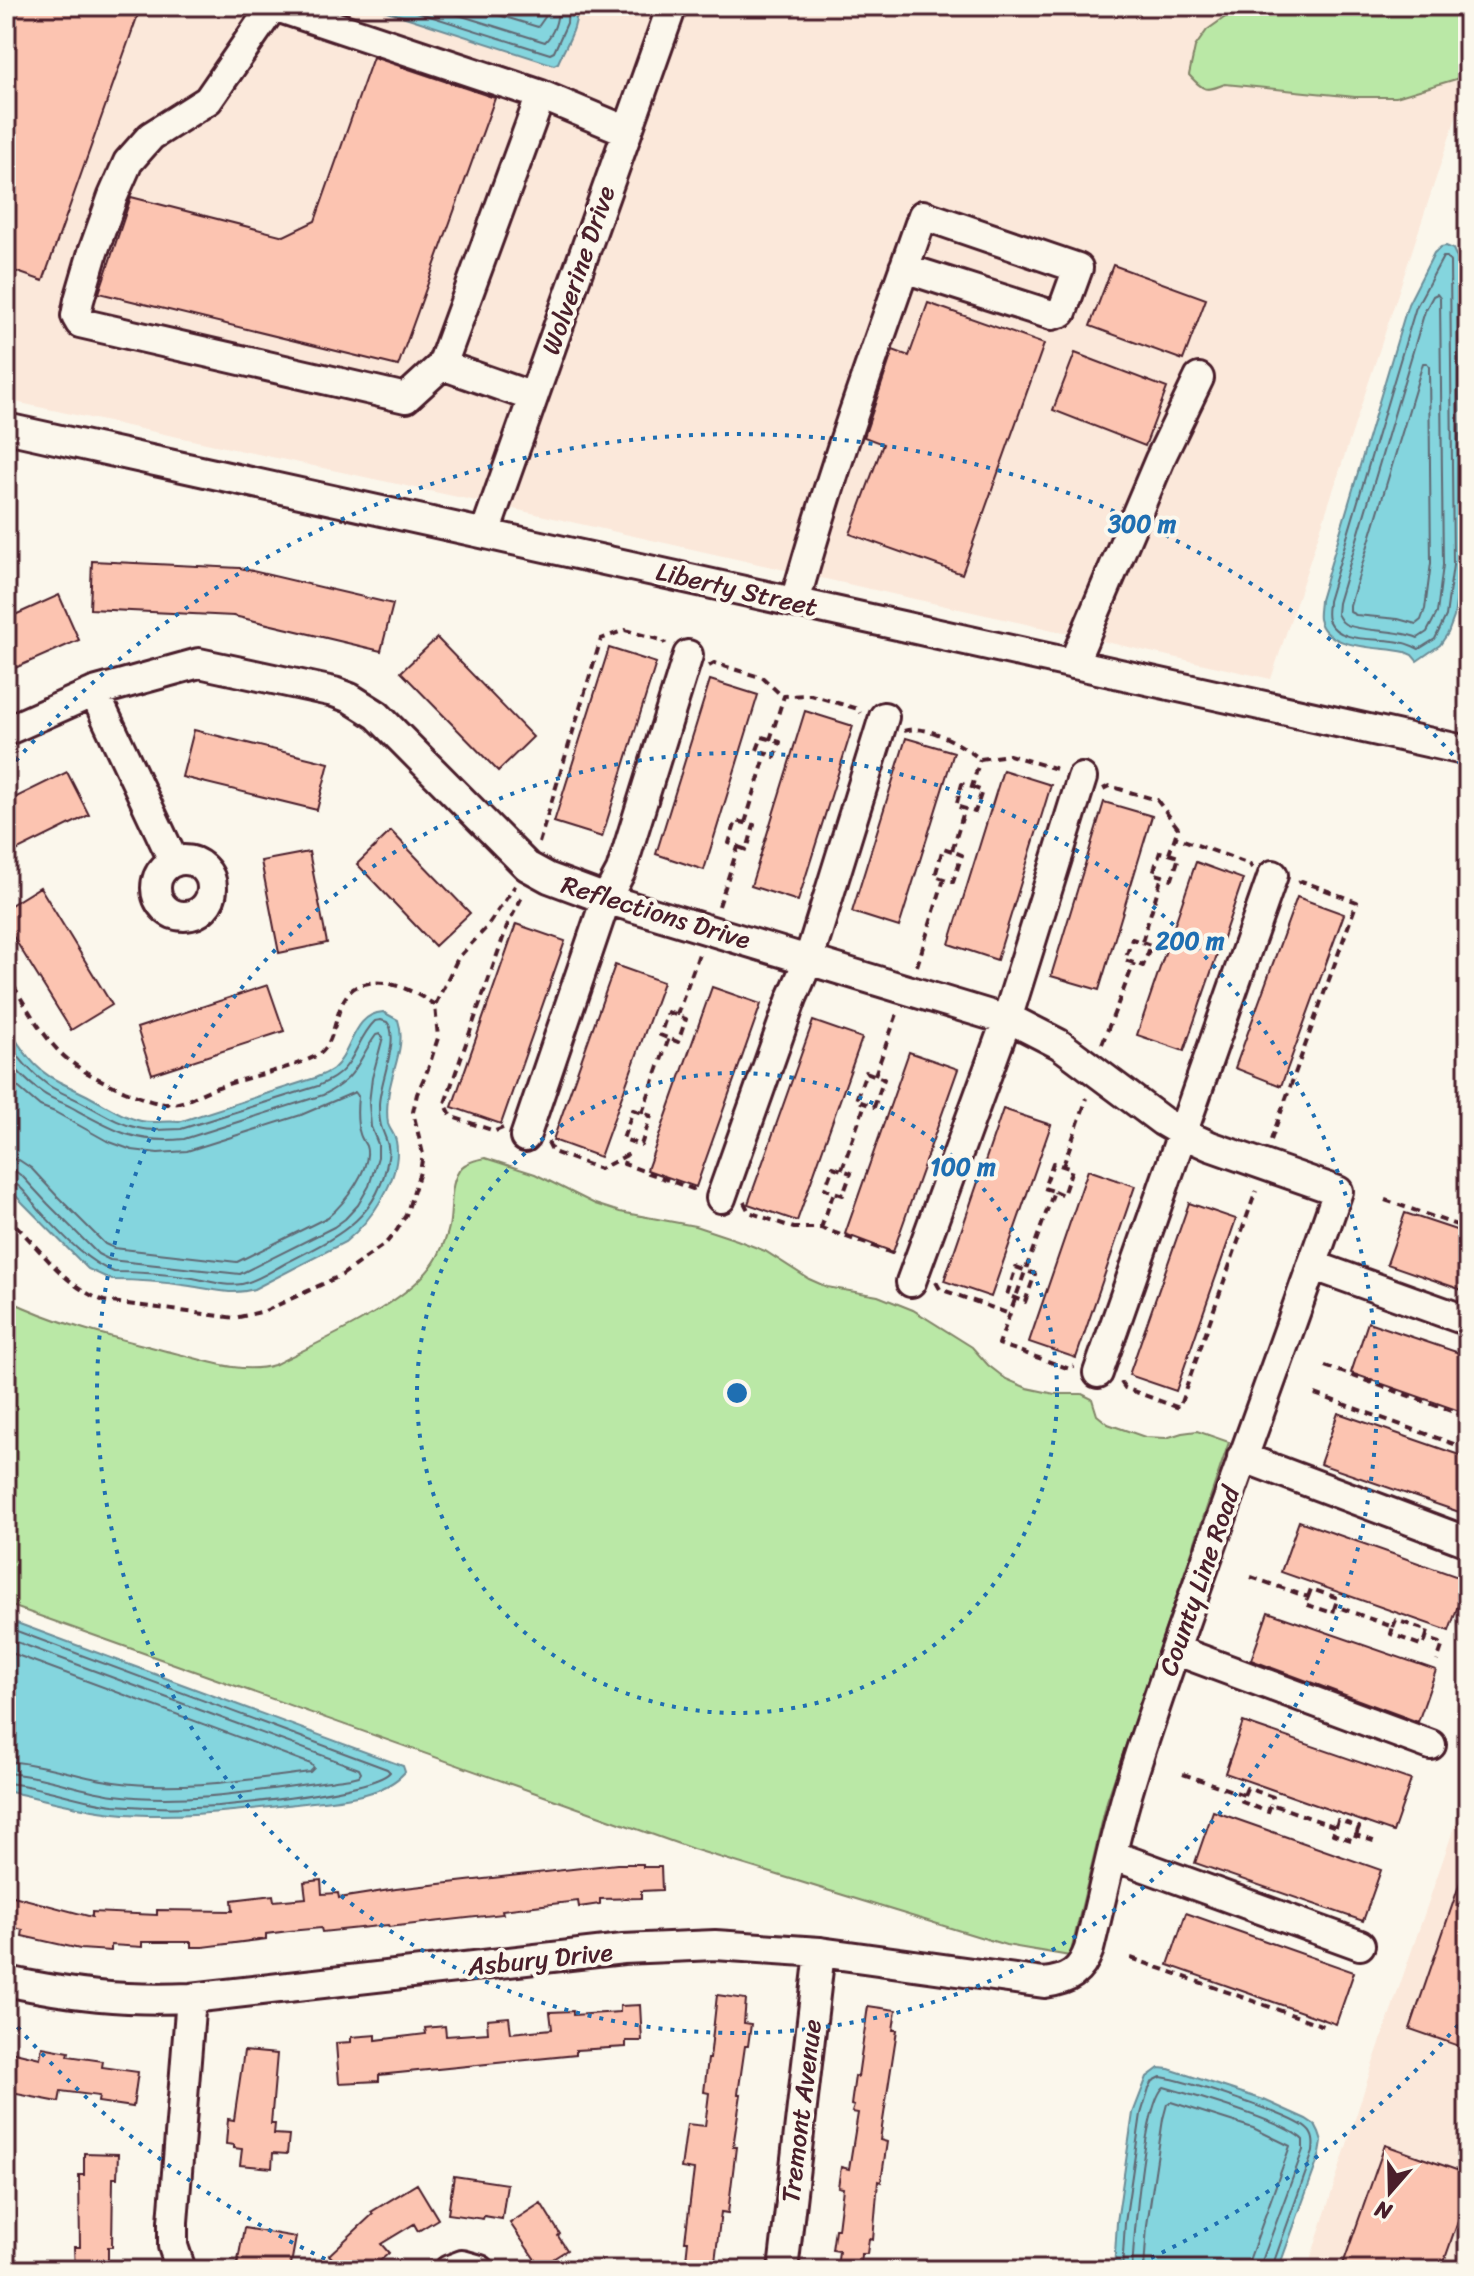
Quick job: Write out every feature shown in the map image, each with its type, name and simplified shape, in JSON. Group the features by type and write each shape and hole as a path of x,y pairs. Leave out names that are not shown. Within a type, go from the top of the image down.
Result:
{"street":[{"path":"541,95 442,365 406,398 80,323 76,316 93,252 128,162 151,136 208,100 274,6 541,95 627,131"},
{"name":"Wolverine Drive","path":"485,533 672,6"},
{"path":"795,602 816,525 904,268 923,215 1078,268 1062,312 1052,315 904,268"},
{"path":"442,365 533,397"},
{"path":"1073,664 1160,459 1199,378"},
{"name":"Liberty Street","path":"6,428 1468,751"},
{"name":"Reflections Drive","path":"6,731 94,692 199,663 334,692 377,715 533,855 549,878 606,899 1007,1019 1059,1044 1183,1133 1210,1146 1338,1191"},
{"path":"527,1130 606,899 621,871 685,664"},
{"path":"94,692 174,862"},
{"path":"723,1191 809,959 882,726"},
{"path":"923,1281 1080,786"},
{"path":"1098,1373 1271,882"},
{"name":"County Line Road","path":"1074,1974 1084,1963 1089,1949 1139,1757 1175,1650 1338,1191"},
{"path":"1312,1265 1468,1321"},
{"path":"1242,1457 1468,1542"},
{"path":"1175,1650 1431,1745"},
{"path":"1112,1855 1360,1945"},
{"name":"Asbury Drive","path":"6,1981 84,1996 138,2000 191,1998 623,1949 715,1945 820,1952 1044,1983 1060,1981 1074,1974"},
{"name":"Tremont Avenue","path":"783,2270 820,1952"},
{"path":"181,2270 173,2246 173,2222 191,1998"},
{"path":"449,2270 462,2265 480,2270"}],"path":[{"path":"6,1216 72,1285 87,1295 104,1301 235,1318 265,1311 307,1293 342,1275 386,1243 406,1215 420,1172 423,1154 413,1112 438,1038 435,1005 458,958 486,928 533,855 601,639 625,630 664,641 673,668 685,664 693,675 714,663 763,678 783,697 811,695 858,709 871,732 882,726 886,737 913,728 956,741 980,759 1009,755 1057,769 1068,791 1080,786 1087,798 1109,786 1157,800 1178,828 1169,854"},
{"path":"770,740 783,697"},
{"path":"762,737 780,742 775,757 766,754 757,750 762,737"},
{"path":"745,823 766,754"},
{"path":"972,787 980,759"},
{"path":"962,784 972,787 982,791 975,812 956,806 962,784"},
{"path":"952,851 965,808"},
{"path":"736,821 754,825 747,850 738,847 729,843 736,821"},
{"path":"1175,837 1250,864 1258,885 1271,882 1279,892 1302,881 1357,902 1271,1140"},
{"path":"719,906 738,847"},
{"path":"943,848 952,851 962,855 953,882 935,876 943,848"},
{"path":"1160,852 1169,854 1179,857 1172,879 1153,873 1160,852"},
{"path":"1142,942 1162,876"},
{"path":"917,966 944,879"},
{"path":"523,895 508,924 445,1103 452,1117 495,1131 521,1120 527,1130 540,1128 553,1152 600,1169 627,1155 624,1164 693,1189 715,1182 723,1191 737,1187 749,1212 794,1228 821,1228 892,1253 903,1248"},
{"path":"1132,939 1142,942 1151,945 1143,966 1125,960 1132,939"},
{"path":"677,1015 699,954"},
{"path":"1102,1044 1134,963"},
{"path":"6,974 43,1030 70,1061 99,1079 158,1103 174,1104 193,1099 209,1090 289,1066 322,1052 343,1002 350,991 360,985 380,983 403,987 435,1005"},
{"path":"668,1012 677,1015 686,1019 678,1042 660,1035 668,1012"},
{"path":"875,1075 897,1014"},
{"path":"642,1113 669,1038"},
{"path":"866,1072 875,1075 884,1079 874,1107 856,1100 866,1072"},
{"path":"1063,1166 1087,1098"},
{"path":"842,1170 865,1104"},
{"path":"633,1110 642,1113 651,1116 641,1145 623,1139 633,1110"},
{"path":"833,1167 851,1173 843,1195 834,1192 825,1189 833,1167"},
{"path":"821,1228 834,1192"},
{"path":"1385,1200 1468,1229"},
{"path":"1016,1267 1035,1274 1025,1302 1007,1295 1016,1267"},
{"path":"923,1281 1010,1314"},
{"path":"1325,1366 1468,1417"},
{"path":"1315,1394 1468,1449"},
{"path":"1251,1577 1308,1597"},
{"path":"1311,1589 1338,1598 1333,1613 1305,1604 1308,1597 1311,1589"},
{"path":"1335,1606 1393,1627"},
{"path":"1396,1620 1428,1631 1423,1646 1391,1634 1393,1627 1396,1620"},
{"path":"1426,1638 1443,1644 1437,1661"},
{"path":"1183,1774 1244,1795"},
{"path":"1247,1788 1273,1797 1268,1812 1242,1802 1244,1795 1247,1788"},
{"path":"1271,1804 1336,1827"},
{"path":"1338,1820 1359,1827 1354,1841 1333,1834 1336,1827 1338,1820"},
{"path":"1356,1835 1379,1843"},
{"path":"1131,1958 1324,2026"}],"shaded area":[{"path":"6,6 1237,6 1207,30 1209,90 1225,84 1355,97 1396,97 1456,79 1468,70 1468,81 1271,679 518,510 6,400"},
{"path":"1468,1787 1468,2270 1307,2270 1370,2072"}],"green space":[{"path":"1237,6 1468,6 1468,70 1456,79 1396,97 1355,97 1225,84 1205,88 1189,75 1195,47 1207,30"},
{"path":"485,1158 535,1174 595,1204 620,1212 695,1226 737,1240 765,1251 827,1287 878,1296 913,1310 972,1347 1006,1379 1027,1388 1055,1394 1082,1394 1092,1399 1097,1415 1108,1424 1145,1437 1166,1438 1197,1431 1229,1442 1107,1801 1070,1956 1006,1945 693,1849 6,1604 6,1299 87,1330 209,1362 249,1368 274,1365 364,1319 409,1289 426,1273 447,1235 458,1173 467,1163"}],"water":[{"path":"371,6 575,6 576,20 558,63 554,65"},
{"path":"1446,246 1453,249 1458,260 1461,565 1454,617 1448,633 1440,645 1417,661 1405,652 1356,645 1332,637 1324,629 1319,612 1408,304 1434,253"},
{"path":"383,1012 398,1020 401,1040 387,1105 388,1124 395,1139 397,1155 390,1183 365,1222 345,1242 254,1289 230,1292 161,1282 112,1280 88,1269 6,1186 6,1024 34,1063 56,1080 134,1119 179,1122 329,1072 340,1062 365,1019"},
{"path":"6,1619 403,1766 405,1772 382,1788 354,1797 182,1815 100,1811 6,1791"},
{"path":"1159,2068 1264,2100 1315,2125 1322,2142 1320,2154 1278,2270 1114,2270 1117,2222 1133,2113 1147,2077"}],"building":[{"path":"6,6 141,6 43,281 6,268"},
{"path":"373,57 495,98 398,366 99,293 131,197 284,236 315,221"},
{"path":"1113,265 1206,299 1183,360 1090,326"},
{"path":"928,303 1044,344 962,574 850,534 883,444 864,437 893,350 909,356"},
{"path":"1075,353 1167,388 1145,446 1053,410"},
{"path":"92,561 240,568 393,604 381,651 234,616 90,609"},
{"path":"59,595 79,640 6,672 6,619"},
{"path":"437,638 533,737 498,771 401,672"},
{"path":"609,648 656,663 602,837 554,822"},
{"path":"710,680 758,695 704,870 656,854"},
{"path":"805,711 853,726 798,901 751,886"},
{"path":"194,730 329,763 317,810 182,777"},
{"path":"906,738 954,752 899,927 852,912"},
{"path":"1003,770 1051,785 997,960 949,944"},
{"path":"67,772 89,815 6,856 6,802"},
{"path":"1104,802 1152,816 1099,990 1051,976"},
{"path":"391,831 470,913 435,946 357,864"},
{"path":"309,852 327,943 279,953 261,861"},
{"path":"1196,862 1243,879 1184,1051 1137,1035"},
{"path":"40,887 112,1005 71,1030 6,925 6,908"},
{"path":"1297,897 1344,914 1281,1086 1235,1068"},
{"path":"516,924 565,941 501,1124 452,1107"},
{"path":"615,965 663,982 600,1157 553,1140"},
{"path":"268,985 284,1031 152,1074 137,1028"},
{"path":"712,987 761,1004 696,1187 647,1170"},
{"path":"813,1021 862,1038 797,1221 748,1204"},
{"path":"909,1052 958,1069 893,1252 845,1234"},
{"path":"1003,1109 1051,1125 991,1297 944,1281"},
{"path":"1088,1170 1135,1186 1076,1358 1029,1342"},
{"path":"1189,1203 1236,1219 1176,1391 1129,1375"},
{"path":"1405,1213 1468,1234 1468,1292 1387,1264"},
{"path":"1368,1322 1468,1356 1468,1414 1351,1373"},
{"path":"1338,1413 1468,1458 1468,1515 1320,1464"},
{"path":"1299,1521 1467,1580 1449,1631 1281,1572"},
{"path":"1268,1612 1436,1670 1418,1722 1251,1660"},
{"path":"1243,1722 1411,1780 1393,1832 1225,1773"},
{"path":"1213,1811 1381,1870 1363,1921 1195,1863"},
{"path":"617,1864 661,1867 662,1890 641,1891 641,1898 600,1899 600,1904 579,1907 578,1901 502,1910 503,1914 389,1927 289,1931 266,1934 266,1939 203,1947 191,1947 191,1942 142,1942 142,1947 111,1945 111,1951 80,1949 22,1936 23,1930 6,1926 6,1894 92,1917 92,1912 157,1915 157,1910 233,1911 232,1900 273,1895 274,1901 306,1898 304,1882 321,1880 322,1894 338,1893 339,1898"},
{"path":"1465,1868 1468,1868 1468,2049 1410,2029"},
{"path":"1186,1913 1354,1972 1336,2024 1168,1965"},
{"path":"717,1995 746,1999 744,2023 751,2024 738,2094 741,2094 728,2213 721,2212 714,2270 685,2270 688,2241 685,2241 694,2170 681,2168 687,2124 705,2126 709,2093 704,2092"},
{"path":"640,2005 642,2041 626,2041 626,2047 576,2050 576,2055 379,2075 379,2081 339,2083 336,2043 351,2042 351,2037 376,2035 376,2040 426,2034 425,2028 445,2026 446,2036 488,2033 487,2019 509,2017 511,2033 552,2029 550,2012 573,2011 573,2015 620,2012 620,2006"},
{"path":"868,2006 896,2010 893,2030 897,2030 880,2140 887,2142 881,2182 878,2181 873,2240 869,2239 867,2254 861,2254 860,2270 837,2270 839,2251 832,2250 843,2188 838,2187 841,2167 849,2169 858,2113 852,2112 854,2106 851,2105"},
{"path":"42,2047 69,2052 68,2056 103,2061 102,2067 138,2072 133,2107 98,2102 99,2096 61,2091 59,2102 6,2092 6,2050 40,2058"},
{"path":"244,2051 277,2054 271,2124 275,2124 274,2134 289,2135 287,2154 273,2153 272,2168 240,2165 242,2149 226,2144 228,2119 234,2120"},
{"path":"1385,2145 1468,2174 1468,2193 1441,2270 1341,2270"},
{"path":"84,2153 118,2154 117,2178 113,2178 112,2247 108,2247 108,2270 75,2270 74,2247 80,2247 79,2175 84,2175"},
{"path":"454,2176 507,2184 502,2219 448,2214"},
{"path":"417,2184 438,2219 418,2231 414,2224 381,2244 389,2253 370,2270 321,2270 333,2259 329,2255 373,2214 371,2212"},
{"path":"541,2203 567,2250 540,2267 510,2223"},
{"path":"244,2228 296,2237 290,2270 237,2266"}]}
